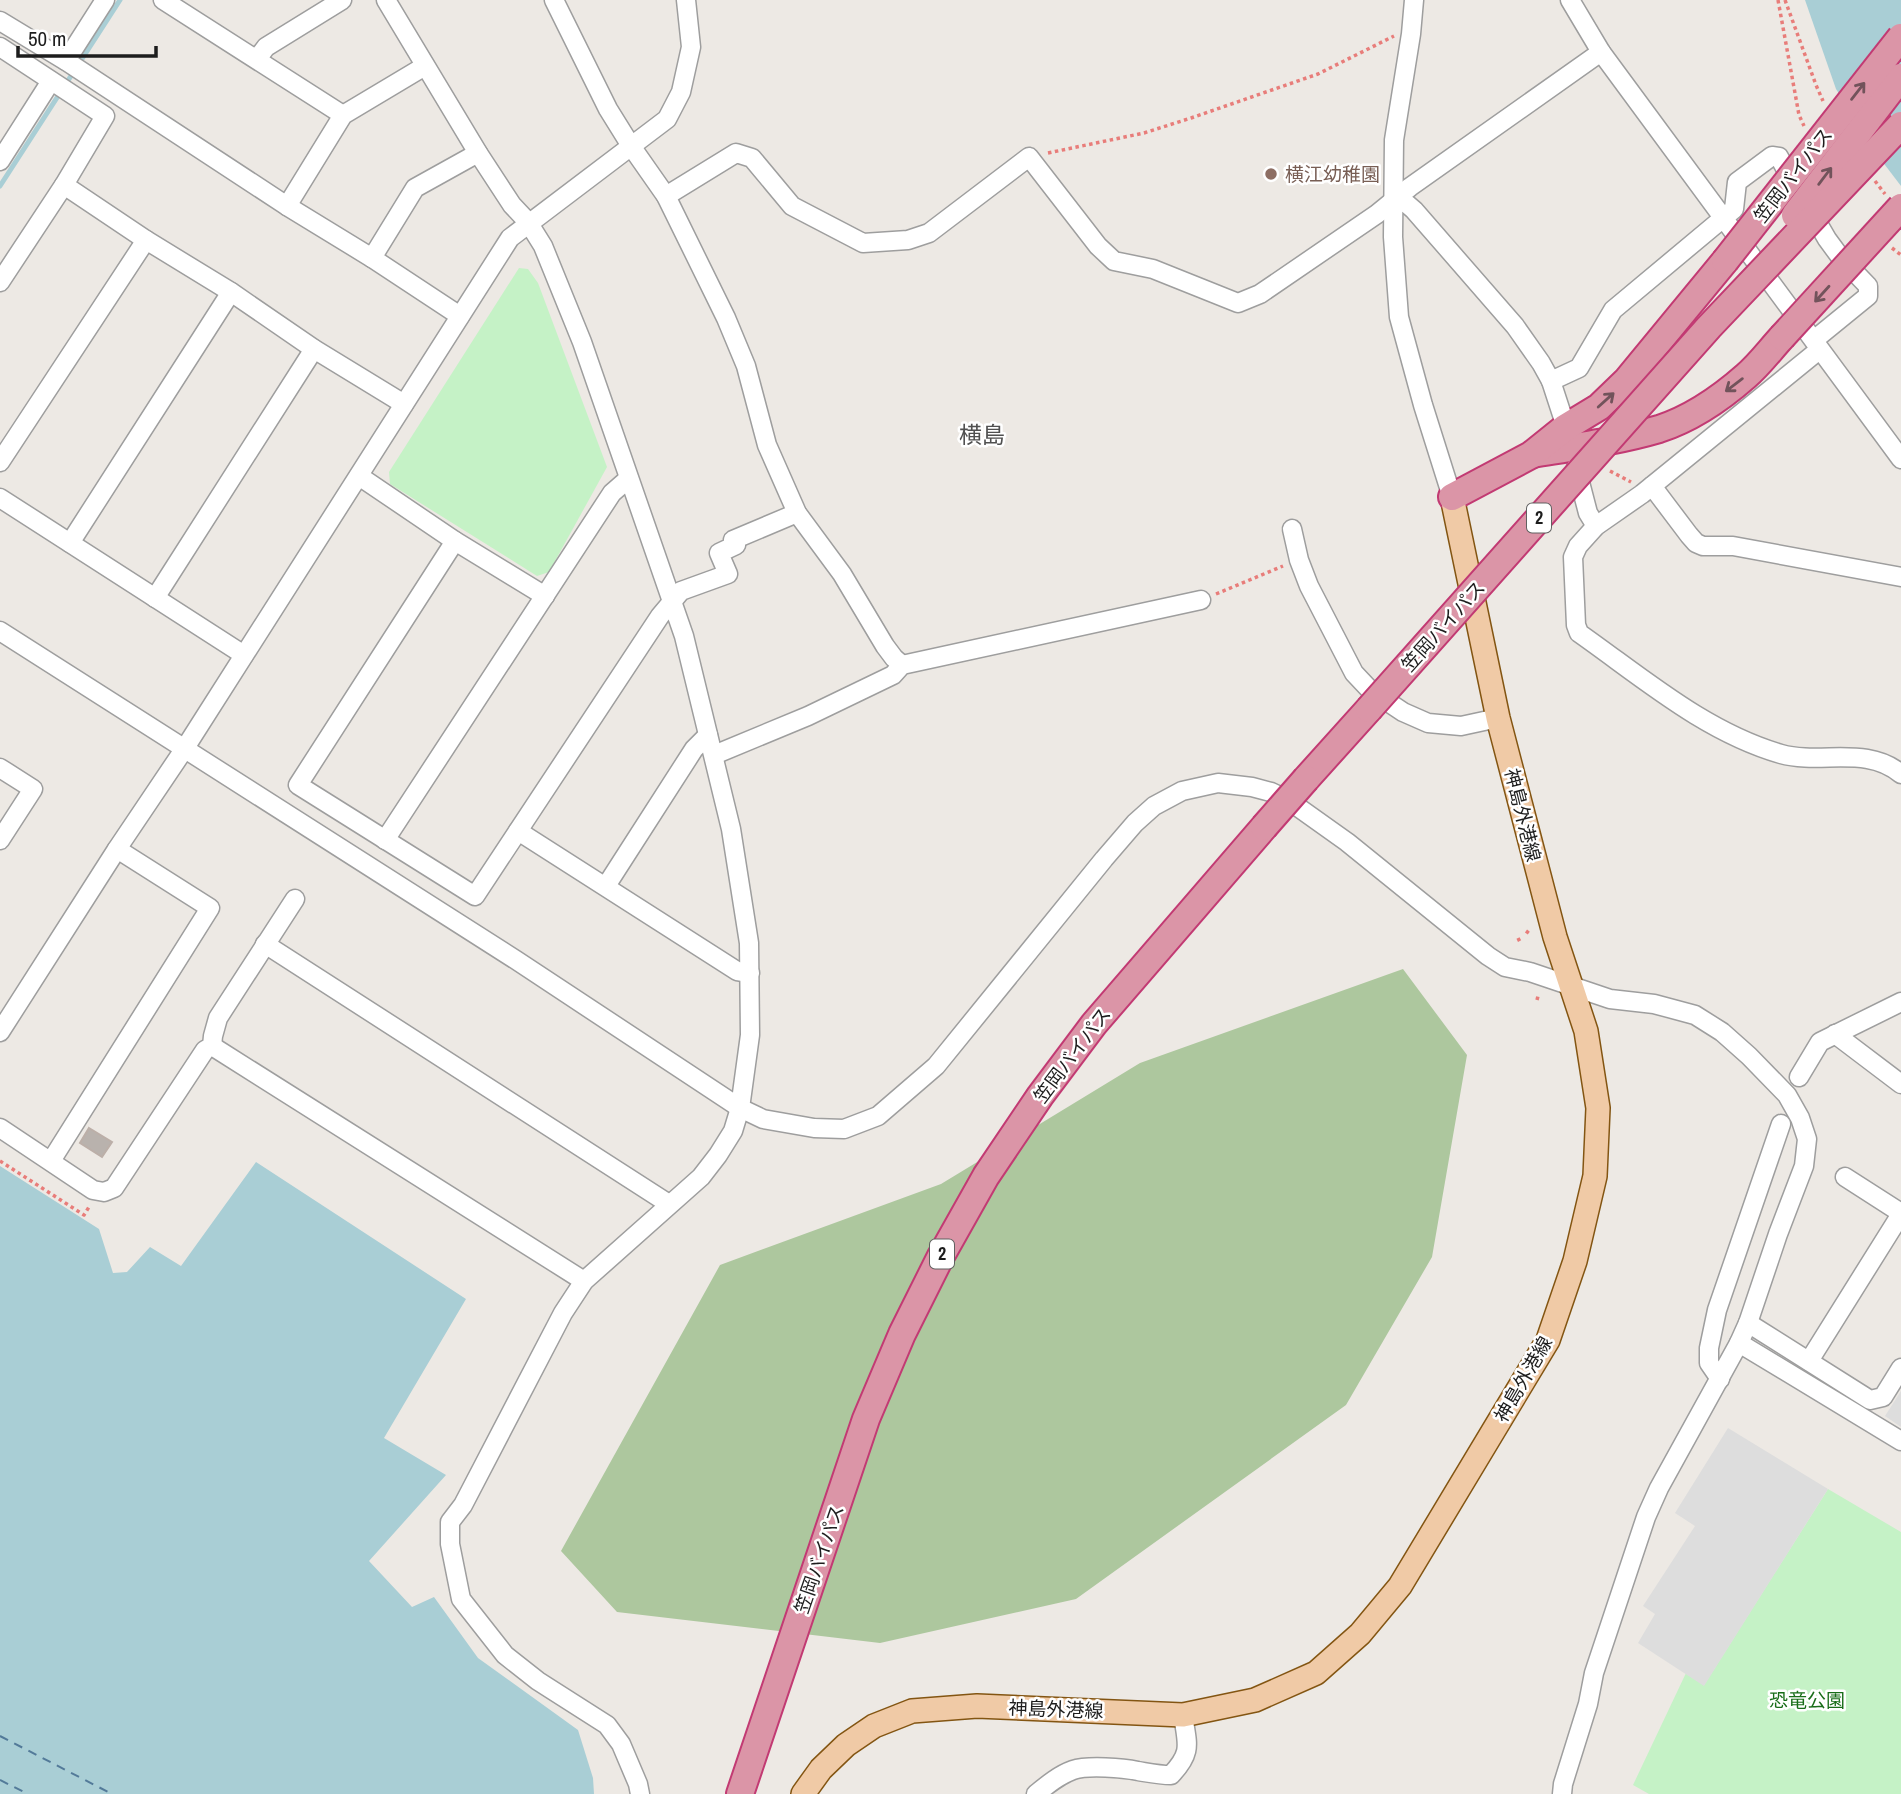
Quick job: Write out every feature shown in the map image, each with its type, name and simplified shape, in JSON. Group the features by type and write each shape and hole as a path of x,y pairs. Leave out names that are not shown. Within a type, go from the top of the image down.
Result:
{"highway":[{"name":"笠岡バイパス","path":"1568,438 1627,380 1725,261 1901,37"},
{"name":"2","path":"1709,327 1901,77"},
{"name":"2","path":"1709,327 1901,124"},
{"name":"笠岡バイパス","path":"1452,496 1568,438 1661,428 1715,400 1746,376 1901,207"},
{"name":"笠岡バイパス","path":"740,1794 866,1419 902,1334 986,1176 1086,1034 1153,954 1709,327"}],"main road":[{"name":"神島外港線","path":"803,1794 821,1769 846,1745 874,1726 912,1711 976,1706 1183,1715 1255,1700 1316,1673 1360,1634 1399,1586 1548,1340 1575,1262 1595,1177 1598,1108 1586,1031 1552,924 1498,718 1452,496"}],"street":[{"path":"66,61 105,0"},
{"path":"163,0 343,115"},
{"path":"257,59 266,47 342,0"},
{"path":"386,0 478,153 542,246 582,342 684,636 731,829 749,943 750,1035 740,1108 733,1131 701,1177 584,1281 563,1313 463,1505 450,1521 450,1544 461,1599 505,1656 538,1681 607,1724 621,1744 640,1794"},
{"path":"554,0 608,109 666,196 726,318 746,366 767,445 797,513 842,574 885,646 902,665"},
{"path":"0,1032 6,1010 185,748 510,238 667,119 681,92 691,47 687,0"},
{"path":"1414,0 1394,140 1394,237 1399,317 1452,496"},
{"path":"1570,0 1601,52 1901,459"},
{"path":"0,21 460,316"},
{"path":"0,47 105,116 64,185 0,282"},
{"path":"666,196 736,153 752,158 792,206 863,243 880,243 908,240 929,233 1029,158 1098,246 1114,261 1153,269 1238,303 1260,294 1601,52"},
{"path":"287,206 343,115 425,65"},
{"path":"0,161 51,81"},
{"path":"372,258 415,188 478,153"},
{"path":"1551,381 1578,368 1613,310 1734,209 1737,182 1772,156 1779,157 1827,239 1868,286 1868,296 1817,345 1647,490 1596,526 1578,546 1573,557 1576,625 1579,633 1685,709 1733,734 1783,754 1844,756 1880,762 1892,766 1901,774"},
{"path":"64,185 231,292 314,349 404,404"},
{"path":"1394,200 1407,204 1414,210 1515,326 1541,363 1551,381 1588,513 1596,526"},
{"path":"0,463 146,240"},
{"path":"70,543 231,292"},
{"path":"155,598 314,349"},
{"path":"359,476 455,541 545,596"},
{"path":"385,840 612,493 628,479"},
{"path":"1647,490 1689,535 1703,546 1733,546 1901,577"},
{"path":"0,498 244,655"},
{"path":"455,541 298,785 475,897 660,616 681,591 728,573 719,552 736,545 733,540 797,513"},
{"path":"1292,529 1299,560 1309,586 1354,673 1370,690 1403,712 1428,723 1461,726 1498,718"},
{"path":"714,755 808,716 893,675 902,665 1201,600"},
{"path":"0,631 516,960 740,1108 763,1119 814,1128 844,1129 878,1116 936,1066 1135,823 1154,806 1182,791 1218,783 1252,787 1288,800 1347,842 1505,967 1530,972 1610,999 1654,1004 1695,1015 1721,1032 1787,1095 1800,1118 1807,1139 1804,1166 1739,1343 1659,1488 1646,1517 1594,1673 1588,1704 1562,1794"},
{"path":"606,886 694,749 708,735"},
{"path":"0,768 33,789 0,840"},
{"path":"518,831 737,971 751,972"},
{"path":"51,1161 209,908 117,849"},
{"path":"212,1045 218,1018 295,899"},
{"path":"265,944 669,1204"},
{"path":"1799,1077 1820,1042 1901,1002"},
{"path":"1835,1034 1901,1084"},
{"path":"0,1128 93,1190 104,1192 114,1188 205,1050 212,1045"},
{"path":"212,1045 584,1281"},
{"path":"1720,1379 1709,1363 1709,1348 1717,1310 1781,1124"},
{"path":"1809,1361 1901,1214 1845,1177"},
{"path":"1748,1323 1870,1400 1883,1397 1901,1368"},
{"path":"1739,1343 1901,1441"},
{"path":"1037,1794 1048,1783 1074,1769 1103,1767 1171,1775 1183,1763 1188,1749 1183,1715"}],"path":[{"path":"1029,158 1144,133 1191,118 1318,74 1395,36 1411,34"},
{"path":"1605,469 1647,490"},
{"path":"1201,600 1299,560"},
{"path":"0,1161 84,1215 100,1191"}],"green space":[{"path":"519,268 528,269 538,283 607,467 549,572 537,576 390,484 389,472"},
{"path":"1403,969 1467,1055 1432,1257 1346,1405 1076,1599 880,1643 617,1612 561,1551 720,1265 941,1184 1140,1063"},
{"name":"恐竜公園","path":"1828,1489 1901,1532 1901,1794 1649,1794 1633,1785 1686,1673 1704,1685"}],"shaded area":[{"path":"1901,1391 1901,1427 1885,1416"},
{"path":"1728,1428 1828,1489 1704,1686 1638,1643 1655,1614 1643,1606 1695,1526 1675,1513"}],"water":[{"path":"1805,0 1901,0 1901,186 1836,89"},
{"path":"256,1162 466,1299 384,1438 446,1475 369,1561 412,1607 434,1597 478,1658 578,1730 593,1778 594,1794 0,1794 0,1166 99,1229 113,1273 127,1272 150,1247 181,1266"}],"building":[{"path":"89,1128 112,1142 102,1157 80,1143"}],"waterway":[{"path":"0,186 120,0"}],"ferry route":[{"path":"0,1736 112,1794"},
{"path":"0,1780 28,1794"}],"place":[{"name":"横江幼稚園","path":"1271,174"}],"district":[{"name":"横島","path":"982,435"}]}
